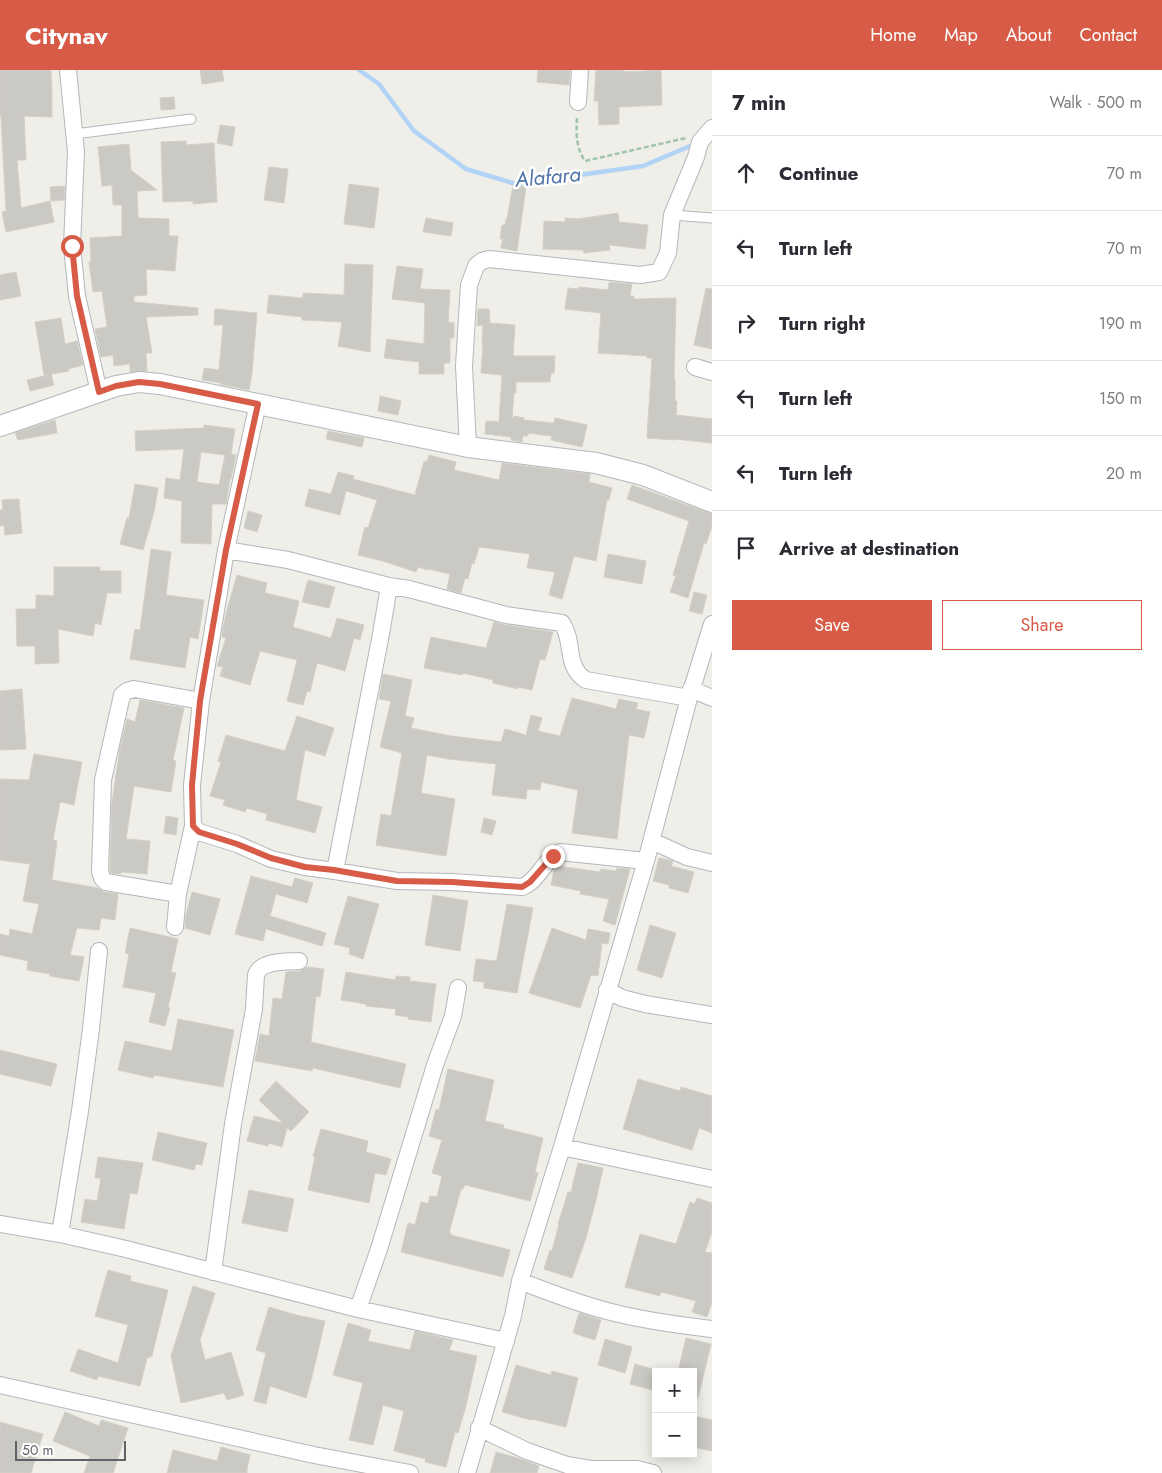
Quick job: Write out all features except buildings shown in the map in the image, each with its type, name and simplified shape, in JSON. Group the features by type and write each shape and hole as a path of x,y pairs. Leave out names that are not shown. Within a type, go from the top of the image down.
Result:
{"street":[{"path":"68,70 76,152 72,246 77,296 99,392"},
{"path":"578,102 580,70"},
{"path":"468,446 464,366 469,285 476,266 482,261 489,259 640,275 659,272 668,253 672,215 696,157 700,142 711,130"},
{"path":"694,367 712,372"},
{"path":"0,426 116,386 139,382 160,384 468,446 596,463 643,475 712,502"},
{"path":"175,927 178,894 193,826 192,785 200,701 226,550 258,404"},
{"path":"226,550 288,560 506,615 562,623 567,630 574,668 586,680 712,698"},
{"path":"334,870 389,586"},
{"path":"467,1473 513,1316 520,1281 562,1147 652,841 690,694 712,624"},
{"path":"178,894 106,882 102,878 100,871 103,780 122,695 134,689 200,701"},
{"path":"193,826 199,832 237,844 271,858 305,867 397,881 452,882 522,887 530,882 553,856 560,852 646,861"},
{"path":"652,841 687,857 712,863"},
{"path":"60,1234 80,1111 99,951"},
{"path":"213,1272 233,1124 254,1008 256,975 258,970 266,965 299,961"},
{"path":"358,1309 380,1249 436,1065 453,1016 458,988"},
{"path":"607,990 622,998 645,1004 712,1015"},
{"path":"562,1147 712,1179"},
{"path":"0,1224 60,1234 126,1249 358,1309 506,1341"},
{"path":"520,1281 607,1311 660,1322 712,1329"},
{"path":"0,1385 314,1455 410,1473"},
{"path":"479,1428 527,1451 567,1465 591,1469 637,1470 653,1473"}],"lane":[{"path":"74,134 191,119"},
{"path":"672,215 712,218"}],"path":[{"path":"578,102 576,138 580,154 585,161 711,130"}],"waterway":[{"name":"Alafara","path":"359,70 379,84 414,131 466,169 516,184 643,166 695,144"}],"route":[{"path":"72,246 77,296 99,392 116,386 139,382 160,384 258,404 226,550 200,701 192,785 193,826 199,832 208,836 237,844 271,858 305,867 397,881 452,882 522,887 526,886 553,856"}]}
